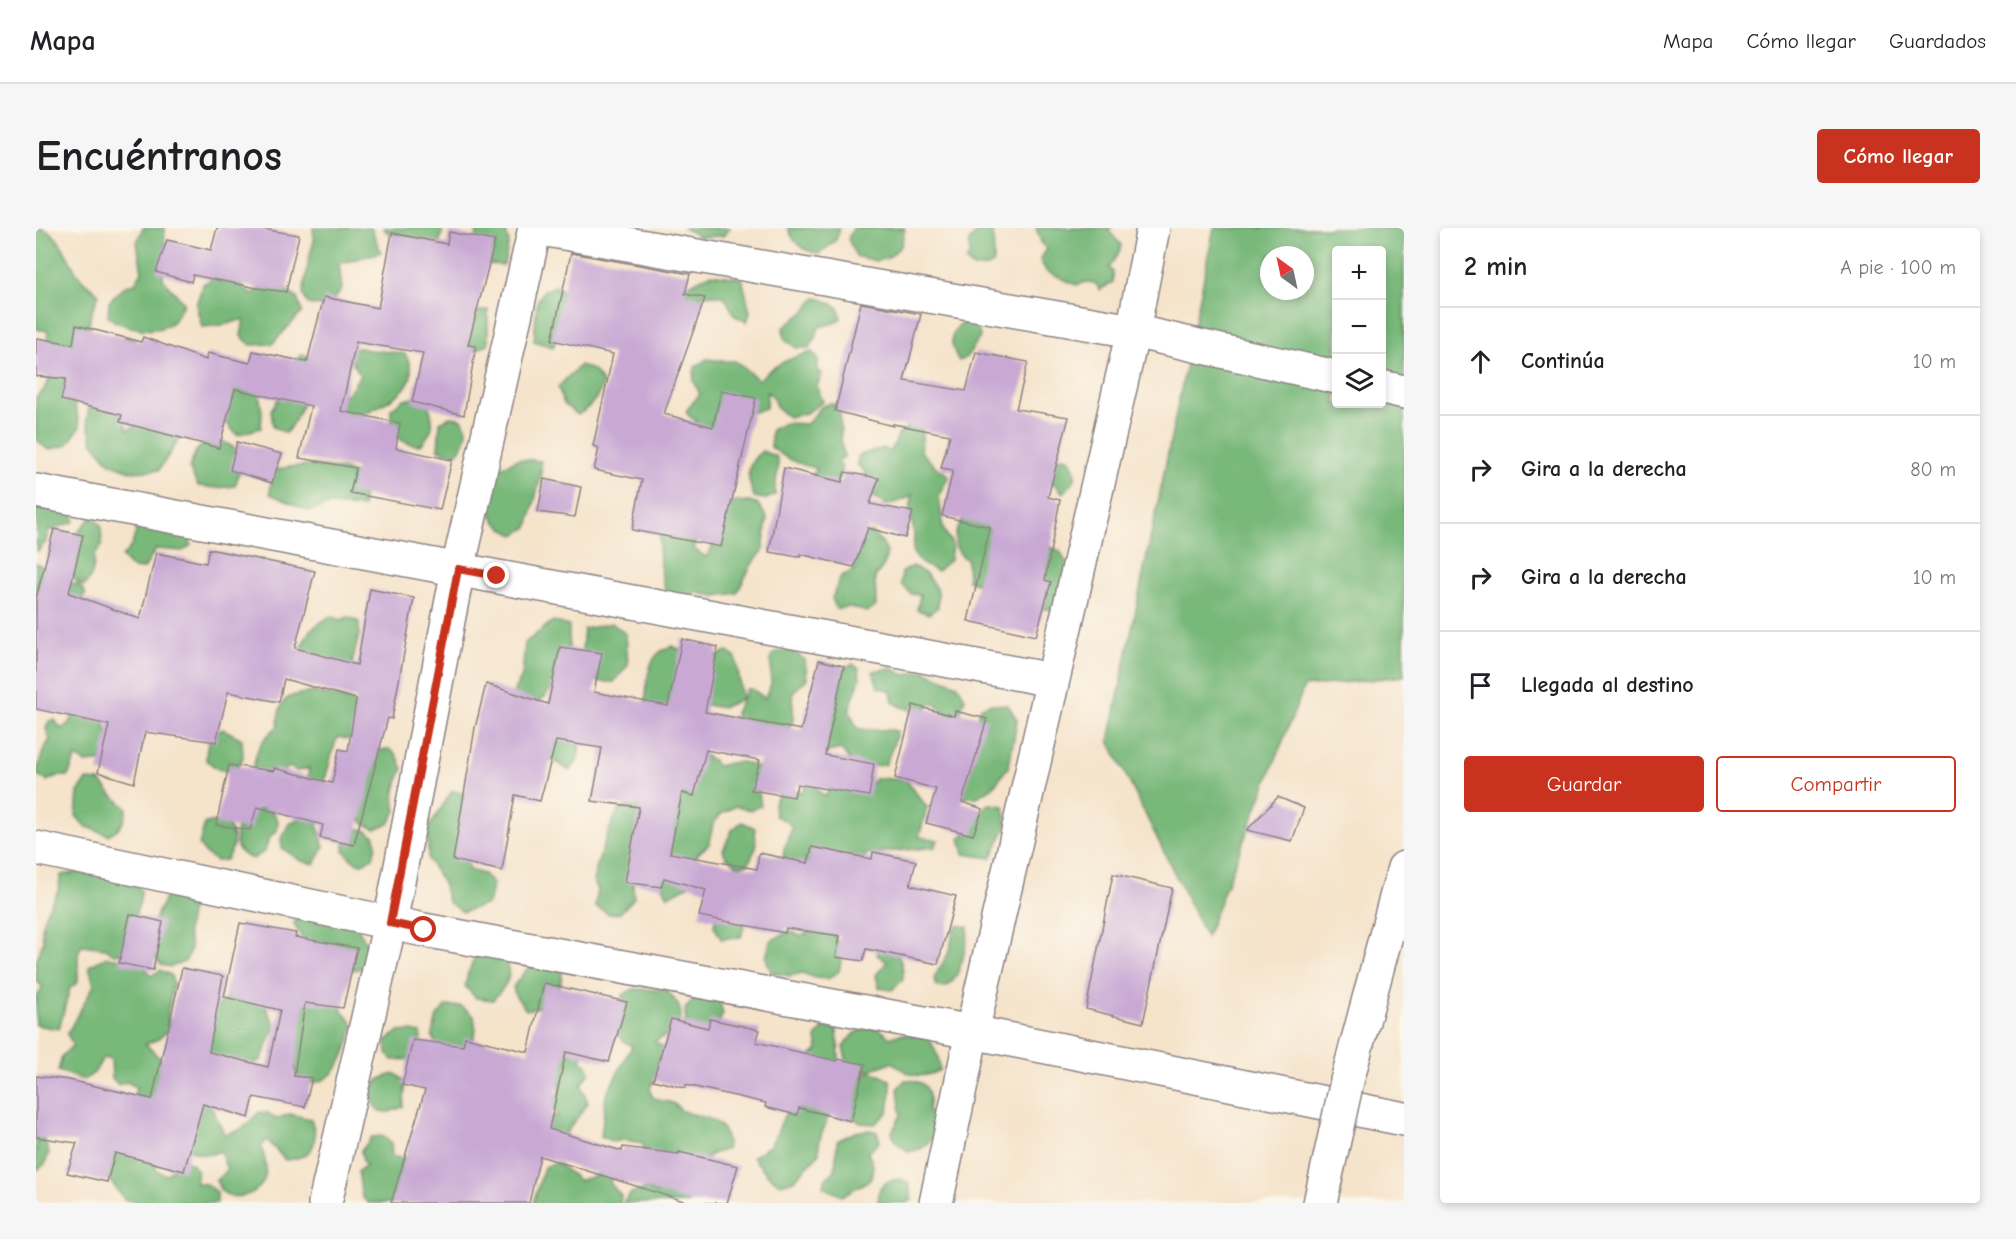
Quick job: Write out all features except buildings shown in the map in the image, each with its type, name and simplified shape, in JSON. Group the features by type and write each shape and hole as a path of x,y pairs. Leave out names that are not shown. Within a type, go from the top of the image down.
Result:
{"street":[{"path":"325,1203 390,923 458,569 535,228 1133,331 1332,376"},
{"path":"936,1203 972,1032 1133,331 1153,228"},
{"path":"1386,388 1404,392"},
{"path":"36,491 1052,680"},
{"path":"36,848 390,923 972,1032 1404,1119"},
{"path":"1320,1203 1347,1081 1404,868"}],"green space":[{"path":"36,228 45,230 58,240 76,272 99,294 91,313 88,335 78,354 47,343 48,331 36,329"},
{"path":"143,228 165,228 163,279 184,303 171,323 156,329 130,327 108,317 109,302 124,287 135,283 142,272 137,242"},
{"path":"313,228 371,228 381,252 339,264 342,289 328,307 308,304 303,295 314,241"},
{"path":"383,228 441,228 442,234 436,252 396,240"},
{"path":"477,228 505,229 509,242 504,265 485,264 476,242"},
{"path":"684,228 730,228 723,236 699,237"},
{"path":"788,228 840,228 836,240 819,254 799,246"},
{"path":"853,228 905,228 901,246 888,258 876,261 856,256 848,239"},
{"path":"1036,228 1111,228 1108,230 1121,245 1109,268 1113,272 1113,282 1100,290 1095,283 1086,282 1076,285 1046,271 1040,260 1047,249 1041,242"},
{"path":"1214,228 1404,228 1404,676 1304,687 1206,937 1109,741"},
{"path":"993,231 994,263 988,267 973,268 966,261 970,255 969,241 978,232"},
{"path":"220,274 241,285 252,295 266,284 279,285 297,298 302,312 272,344 251,345 241,336 244,319 224,325 202,327 196,305 203,284"},
{"path":"710,274 742,278 750,312 747,322 735,316 724,296 702,295 697,305 673,288 693,283"},
{"path":"556,286 569,295 560,333 553,347 534,341 537,302 544,290"},
{"path":"816,298 838,307 841,318 834,323 819,327 816,338 809,348 797,348 785,340 783,328 803,313"},
{"path":"488,310 488,344 471,353 461,350 471,312"},
{"path":"970,318 978,327 980,337 966,358 959,361 953,347 952,336 963,322"},
{"path":"126,336 135,340 124,417 127,429 144,424 181,436 159,470 133,472 110,463 93,443 87,420 90,399 108,347"},
{"path":"360,348 405,354 411,366 411,377 399,394 358,417 339,412 339,399 350,391 360,375 351,359 351,349"},
{"path":"812,352 818,358 818,373 822,373 817,386 823,402 806,413 788,417 777,408 772,396 767,392 766,408 745,415 745,433 685,426 697,422 686,411 700,394 693,381 695,367 707,359 735,361 759,380 783,362"},
{"path":"302,354 313,359 310,380 301,407 286,433 273,427 271,410 282,393 289,367"},
{"path":"580,365 593,370 603,383 594,402 578,415 564,404 558,387"},
{"path":"51,375 70,377 80,427 67,445 48,450 36,439 36,397 43,391"},
{"path":"232,382 258,387 262,412 261,428 237,435 222,418"},
{"path":"420,398 428,402 432,421 429,434 421,445 400,440 393,431 391,418 391,409 404,399"},
{"path":"831,403 840,408 844,457 836,461 841,465 841,473 830,495 810,482 816,468 792,460 771,447 771,430 785,423 807,424 821,407"},
{"path":"450,417 461,418 467,432 457,453 438,449 440,422"},
{"path":"913,421 923,426 921,452 936,467 949,475 939,496 943,529 952,544 950,560 937,571 922,564 913,553 914,535 910,508 913,495 887,505 870,495 872,483 857,464 859,455 884,448 890,452 899,434"},
{"path":"211,437 229,445 239,454 240,467 235,486 217,488 198,486 189,468 196,451"},
{"path":"762,451 777,457 778,462 775,495 766,499 754,497 749,478 752,461"},
{"path":"1059,457 1069,458 1075,473 1074,481 1063,493 1054,483 1045,486 1052,464"},
{"path":"518,459 541,461 541,476 528,527 515,535 504,529 492,516 490,500 495,470"},
{"path":"315,465 346,470 357,475 363,507 328,505 309,511 270,494 272,471 287,467"},
{"path":"36,501 73,512 74,522 49,530 46,542 37,552"},
{"path":"738,501 757,503 767,518 763,551 752,564 737,593 715,596 698,593 679,597 666,593 660,563 660,532 697,532 694,549 706,557 719,537 725,507"},
{"path":"92,517 101,525 102,546 94,556 92,572 84,586 76,581 71,571 79,530"},
{"path":"966,517 983,522 990,531 981,585 968,580 967,560 958,551 956,545 958,528"},
{"path":"139,521 189,534 191,545 183,551 156,549 144,569 132,568 122,557 132,545"},
{"path":"871,532 887,552 884,565 875,577 876,606 867,612 849,607 836,609 832,598 841,576 855,570 852,559 858,538"},
{"path":"1008,537 1060,551 1068,566 1053,610 1040,608"},
{"path":"36,563 48,570 47,579 79,585 86,594 76,604 36,614"},
{"path":"913,566 926,574 938,591 938,607 929,614 917,610 920,595 911,594 901,584 902,572"},
{"path":"330,616 341,620 348,617 359,622 359,635 351,668 309,658 302,645 310,630"},
{"path":"553,621 569,626 569,656 561,675 544,698 525,706 512,699 515,688 522,677 525,643"},
{"path":"612,623 626,634 628,665 614,682 590,681 580,670 584,629"},
{"path":"672,646 684,652 674,713 645,707 651,664 659,653"},
{"path":"726,651 736,658 742,698 722,707 700,702 710,660"},
{"path":"792,651 805,660 807,679 793,692 793,721 785,735 736,722 735,713 747,689 752,689 765,698 771,684 771,656 777,652"},
{"path":"853,664 859,669 860,679 849,710 857,728 897,731 885,765 859,766 851,761 841,749 817,755 838,671"},
{"path":"891,668 904,675 924,671 958,685 965,698 957,720 933,703 919,713 893,702 891,691 878,687 873,671"},
{"path":"313,692 349,700 359,707 369,730 347,739 338,737 322,785 308,778 309,768 297,771 289,767 279,774 253,777 258,748 278,726 282,704 290,697"},
{"path":"106,702 105,727 112,741 106,761 85,763 76,757 68,776 57,776 47,781 36,774 44,748 50,740 46,729 49,721 55,720 61,729 76,713"},
{"path":"990,704 1008,705 1017,720 1009,766 992,788 977,797 958,798 974,725 981,707"},
{"path":"223,729 242,739 243,758 233,773 218,769 206,760 209,741"},
{"path":"563,731 580,745 577,762 570,771 537,753"},
{"path":"389,749 397,755 403,769 395,789 396,811 389,824 375,829 364,824 359,816 378,750"},
{"path":"705,756 718,766 740,762 761,770 757,782 761,806 750,810 736,806 721,814 713,824 709,844 698,854 692,867 688,886 668,896 659,878 681,797 689,789 695,765"},
{"path":"876,778 906,780 927,807 919,837 938,840 935,847 865,854 870,880 814,862 782,869 784,849 792,828 787,821 775,816 774,803 782,790 802,792 809,782 825,797 832,786 866,790"},
{"path":"87,780 100,781 127,808 122,824 108,835 85,826 76,816 78,792"},
{"path":"452,791 470,795 463,851 469,870 484,874 493,884 488,904 463,912 448,902 443,883 428,859 428,829"},
{"path":"638,804 644,817 632,874 634,898 620,913 609,914 595,906 598,890 593,881 604,843 616,815 622,809"},
{"path":"989,804 1004,806 1007,825 991,858 964,854 960,838 969,830 975,814"},
{"path":"269,807 278,820 277,831 269,838 265,851 253,859 247,857 237,847 237,827 251,811"},
{"path":"312,818 317,824 324,847 314,864 301,861 282,848 281,839 290,822"},
{"path":"226,822 234,841 226,860 216,861 199,845 205,823"},
{"path":"742,822 755,828 756,848 748,864 739,866 726,857 723,850 732,830"},
{"path":"363,829 375,836 376,846 373,858 360,864 352,860 344,850 345,835 354,830"},
{"path":"79,872 129,879 141,890 140,902 126,952 114,954 105,948 82,945 78,953 78,982 70,988 59,1029 36,1025 36,996 43,988 36,980 36,962 43,942 42,929 45,914 58,891 61,875"},
{"path":"170,891 181,894 192,901 187,932 191,948 186,961 171,967 161,965 153,951 151,941 155,918"},
{"path":"717,910 745,922 741,937 721,939 714,926"},
{"path":"304,914 356,925 369,947 362,968 348,971 309,945 294,923"},
{"path":"958,925 968,927 962,960 952,982 946,987 937,987 934,978 950,950 953,931"},
{"path":"818,928 834,935 843,951 839,971 828,979 802,973 790,976 771,972 766,958 770,941 790,931 801,936"},
{"path":"880,941 901,961 903,980 892,990 879,988 876,975 887,962 877,955"},
{"path":"477,953 504,958 507,965 508,980 493,1000 476,998 465,986"},
{"path":"107,957 141,962 151,976 160,970 171,975 173,984 168,1012 169,1030 158,1039 146,1044 165,1064 157,1103 134,1098 136,1087 127,1082 118,1085 112,1078 111,1058 103,1058 94,1073 84,1080 58,1071 62,1056 73,1045 67,1034 94,985 89,966"},
{"path":"536,964 562,972 562,977 559,987 545,1004 526,1010 515,995 513,987 525,971"},
{"path":"633,989 666,990 680,1009 681,1015 677,1025 655,1042 666,1050 660,1073 650,1087 652,1096 671,1103 683,1111 715,1122 724,1132 727,1149 701,1161 645,1156 643,1143 624,1140 612,1142 601,1136 606,1095 632,1046 614,1031 623,995"},
{"path":"231,994 262,1001 274,1022 273,1032 261,1060 245,1067 206,1058 211,1013"},
{"path":"698,994 719,999 723,1014 713,1034 686,1027 685,1009"},
{"path":"306,997 335,1001 354,1025 345,1052 336,1069 323,1080 304,1084 299,1083 296,1073 295,1051"},
{"path":"446,1006 461,1006 474,1016 476,1031 471,1046 439,1048 432,1036 437,1016"},
{"path":"823,1028 837,1029 840,1069 803,1062 818,1050 816,1038"},
{"path":"879,1028 890,1038 900,1034 929,1037 938,1057 940,1070 921,1076 915,1075 904,1071 892,1062 858,1074 848,1067 843,1047 847,1041 858,1032"},
{"path":"398,1032 421,1033 421,1048 415,1059 393,1060 387,1054 386,1041"},
{"path":"561,1046 585,1051 581,1060 590,1072 581,1084 588,1103 559,1143 549,1141 548,1120 558,1115 551,1106 552,1098 559,1095 560,1085 557,1075"},
{"path":"871,1071 890,1080 891,1084 888,1112 875,1124 861,1123 848,1115 854,1081"},
{"path":"396,1074 406,1082 403,1107 389,1112 379,1111 372,1097 374,1086 382,1078"},
{"path":"905,1080 923,1084 929,1097 928,1111 936,1119 935,1136 922,1148 909,1152 895,1141 892,1132 901,1115 898,1088"},
{"path":"172,1089 209,1102 225,1135 246,1126 259,1112 268,1113 276,1119 290,1114 311,1119 315,1136 312,1148 302,1156 285,1160 267,1140 261,1147 266,1167 261,1186 244,1196 231,1196 220,1189 216,1180 227,1170 220,1151 204,1154 188,1148"},
{"path":"788,1107 830,1109 819,1141 819,1154 793,1181 780,1184 767,1174 752,1157 772,1143"},
{"path":"36,1129 41,1133 49,1152 45,1164 36,1171"},
{"path":"870,1130 877,1132 880,1141 868,1153 873,1165 871,1179 842,1196 823,1187 825,1180 835,1170 837,1141 855,1132"},
{"path":"384,1136 391,1144 392,1157 407,1158 402,1203 368,1203 362,1197 358,1171 366,1165 361,1151 372,1137"},
{"path":"110,1151 154,1155 156,1170 167,1175 182,1160 193,1164 197,1171 196,1183 206,1184 217,1192 217,1203 140,1203 124,1199 105,1174"},
{"path":"604,1151 615,1162 610,1183 621,1196 620,1203 533,1203 544,1167 557,1163 580,1181 597,1176"},
{"path":"900,1179 909,1183 912,1200 907,1203 880,1203 878,1201 880,1188 888,1181"},
{"path":"647,1189 656,1194 659,1190 680,1190 688,1203 623,1203 631,1193"}],"route":[{"path":"424,930 390,923 458,569 497,576"}]}
